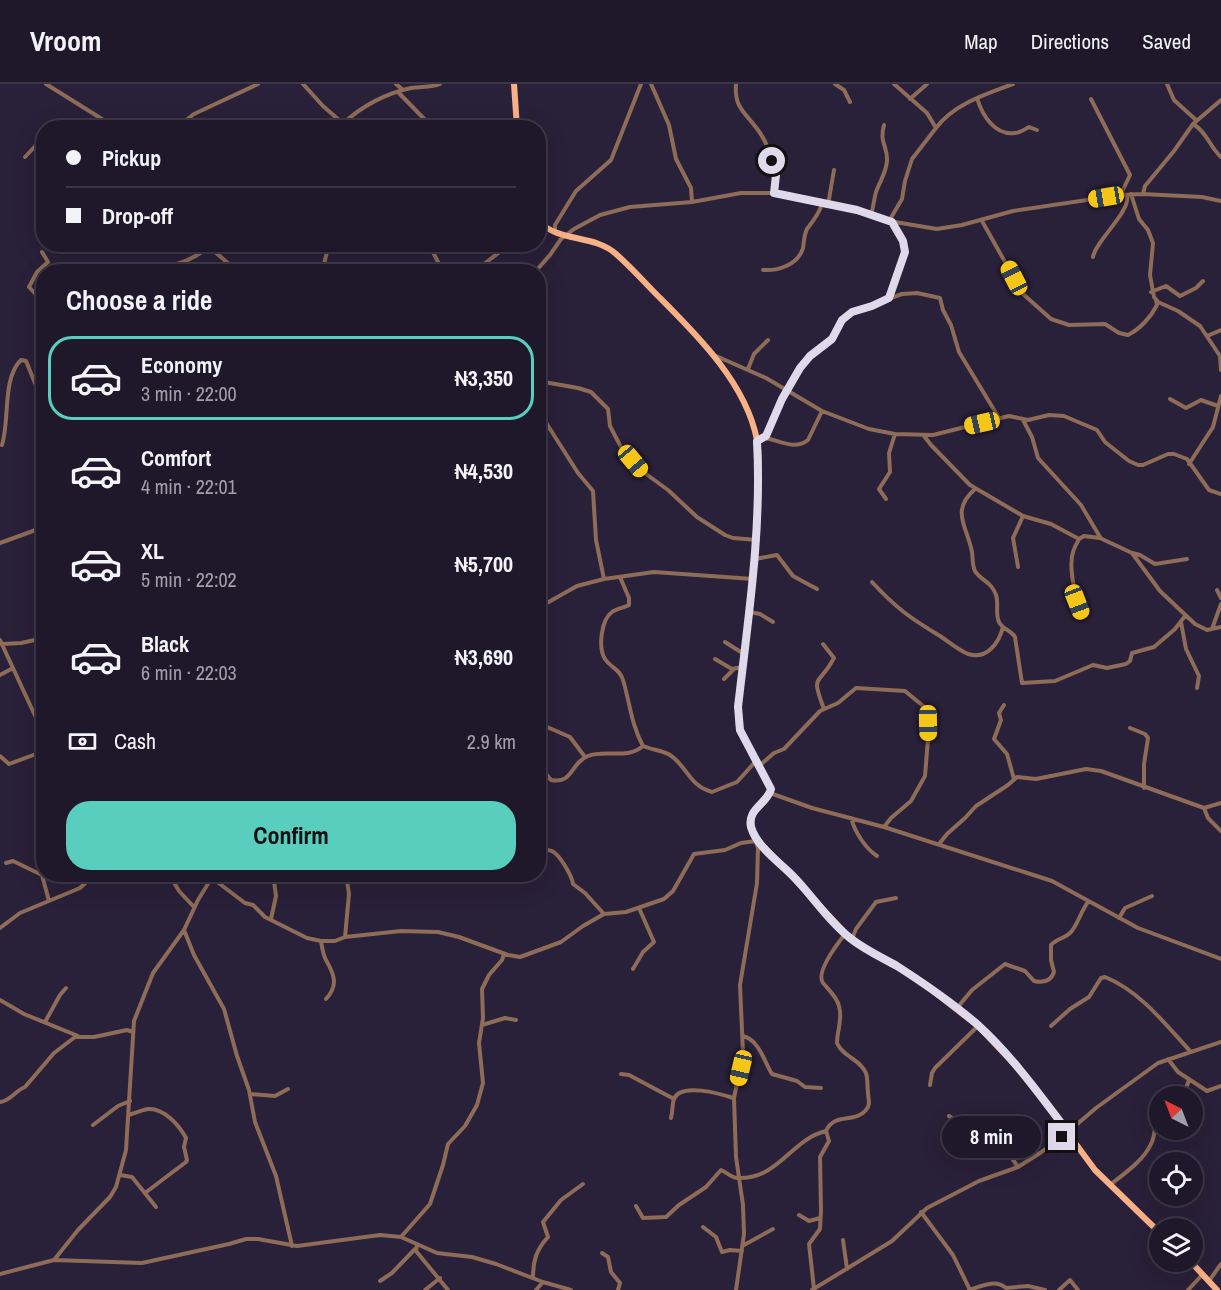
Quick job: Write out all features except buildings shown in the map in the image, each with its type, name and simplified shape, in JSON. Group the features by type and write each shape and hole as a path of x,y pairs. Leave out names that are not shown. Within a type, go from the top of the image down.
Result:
{"main road":[{"path":"514,84 516,120"},
{"path":"546,226 565,236 594,242 615,252 680,318 712,356 740,396 761,440 757,540 744,654 739,668 738,722 743,738 770,784 770,793 752,814 751,825 755,839 848,936 915,977 978,1026 1017,1066 1095,1170 1149,1223"},
{"path":"1203,1274 1217,1290"}],"street":[{"path":"46,84 102,120"},
{"path":"188,119 258,84"},
{"path":"303,84 338,120"},
{"path":"396,84 426,120"},
{"path":"351,120 359,111 383,97 401,91 440,84"},
{"path":"555,232 555,225 576,191 611,160 641,84"},
{"path":"651,84 669,125 676,159 691,188 692,202"},
{"path":"736,84 736,101 747,119 760,133 770,153 776,175 774,193"},
{"path":"835,84 844,90 850,102"},
{"path":"894,84 927,114 936,128"},
{"path":"910,99 927,84"},
{"path":"991,84 994,91"},
{"path":"891,222 902,199 912,159 936,128 951,112 1013,84"},
{"path":"1167,84 1174,99 1203,132 1215,152 1221,156"},
{"path":"977,99 985,116 1000,131 1015,134 1029,127 1037,130"},
{"path":"1091,99 1130,175 1121,195"},
{"path":"1143,194 1145,186 1195,122 1221,100"},
{"path":"871,215 887,161 881,138 884,125"},
{"path":"25,157 36,145"},
{"path":"763,270 796,261 802,250 806,233 825,205 834,170"},
{"path":"542,264 565,236 593,218 640,206 692,202 741,193 774,193 857,210 891,222 937,229 982,221 1013,211 1121,195 1202,197 1221,201"},
{"path":"1093,257 1097,247 1110,232 1126,206 1129,195"},
{"path":"1129,195 1153,243 1151,292 1156,300 1196,323 1220,357 1221,370"},
{"path":"982,221 1023,294 1055,321 1069,325 1105,324 1119,333 1128,335 1164,304"},
{"path":"889,298 905,252 903,241 891,222"},
{"path":"42,252 48,262 46,264"},
{"path":"178,264 201,252"},
{"path":"215,252 229,264"},
{"path":"484,264 500,252"},
{"path":"36,274 29,288 36,295"},
{"path":"1151,292 1166,286 1180,296 1191,291 1203,281"},
{"path":"822,411 808,440 804,443 788,444 761,440 800,368 810,356 832,339 846,316 889,298 912,293 940,298 959,352 999,418"},
{"path":"1156,300 1156,309"},
{"path":"1207,336 1221,330"},
{"path":"748,369 754,354 768,340"},
{"path":"712,356 748,369 822,411 869,429 895,434 933,435 1009,416 1023,420 1049,415 1064,416 1097,430 1105,442 1129,461 1138,465 1143,465 1160,456 1174,454 1187,459 1209,490 1221,494"},
{"path":"2,445 12,372 21,360 26,361 36,386"},
{"path":"547,383 578,387 591,392 608,409 610,426 623,450 642,471 668,490 697,517 724,535 757,540"},
{"path":"1189,464 1213,427 1221,396"},
{"path":"1170,399 1186,408 1202,400 1218,406"},
{"path":"1023,420 1032,437 1038,458 1081,504 1100,538"},
{"path":"546,423 578,473 593,491 596,540 604,579"},
{"path":"886,498 879,489 890,471 889,453 895,434"},
{"path":"924,435 930,445 975,489 1023,516 1052,524 1079,539"},
{"path":"975,489 962,507 962,518 972,550 975,571 992,587 996,594 998,620 1015,637 1021,681 1024,684 1060,679 1093,665 1107,669 1126,664 1130,661 1132,653 1154,647 1185,616"},
{"path":"1018,567 1013,538 1023,516"},
{"path":"0,543 36,529"},
{"path":"1082,615 1077,602 1072,552 1079,539 1084,536 1100,538 1155,564 1187,560"},
{"path":"1132,553 1160,591 1185,616 1207,630 1221,627"},
{"path":"755,560 777,555 793,576 817,589"},
{"path":"546,603 568,590 604,579 654,572 753,579"},
{"path":"620,577 629,598 629,605 615,610 608,617 603,629 603,653 606,661 621,672 633,725 643,746 671,756 690,779 712,792 737,782 758,763 784,749 824,709 838,703 853,689 860,687 905,691 928,710 925,776 911,801 884,827"},
{"path":"872,582 903,613 966,653 981,654 995,646 1003,627"},
{"path":"1217,591 1221,598"},
{"path":"1212,629 1221,604"},
{"path":"749,612 760,614 773,622"},
{"path":"1181,622 1189,658 1199,676 1197,688"},
{"path":"36,640 21,643 1,642 36,718"},
{"path":"725,642 744,654"},
{"path":"823,644 834,658 816,683 824,709"},
{"path":"715,659 730,668 739,668"},
{"path":"0,675 13,668"},
{"path":"724,679 739,668"},
{"path":"1004,705 999,713 1001,720 994,739 1007,754 1014,779"},
{"path":"546,726 570,736 585,757"},
{"path":"1130,728 1145,734 1148,738 1144,764 1144,788"},
{"path":"546,774 551,780 561,781 585,757 595,754 634,752 643,746"},
{"path":"0,756 9,764 36,754"},
{"path":"939,844 946,834 976,806 1020,776 1036,778 1094,769 1204,808 1221,803"},
{"path":"770,793 812,808 884,827 1052,881 1145,931 1221,959"},
{"path":"1204,808 1208,818 1221,831"},
{"path":"850,817 866,847 877,856"},
{"path":"220,882 244,903 253,905 265,917 307,938 321,941 401,931 438,932 520,957 561,942 604,914 639,908 669,895 694,854 725,850 755,839 757,883 740,986 743,1053 734,1098 734,1126 743,1205 743,1245 736,1290"},
{"path":"546,850 556,854 572,878 573,884 585,893 604,914"},
{"path":"6,863 13,861 36,872"},
{"path":"44,882 49,901"},
{"path":"0,928 20,914 80,888 86,882"},
{"path":"174,882 194,908"},
{"path":"54,1260 78,1230 110,1197 120,1175 126,1150 134,1021 153,973 184,930 209,882"},
{"path":"271,919 276,896 274,882"},
{"path":"345,937 349,894 347,882"},
{"path":"1119,918 1125,908 1152,896"},
{"path":"896,898 876,902 856,929 828,959 821,977 837,1000 840,1009 841,1022 837,1043 842,1053 854,1060 865,1071 868,1080 869,1103 862,1115 840,1118 828,1125 826,1131 829,1141 820,1157 819,1232 809,1244 813,1290 892,1241 921,1212 979,1181 1018,1167 1068,1132 1148,1069 1168,1059 1221,1042"},
{"path":"957,1008 972,990 1005,964 1025,971 1034,981 1044,982 1052,978 1054,972 1051,945 1071,933 1089,902"},
{"path":"633,969 643,952 654,942 639,908"},
{"path":"184,930 194,955 224,1009 250,1094 255,1122 276,1176 292,1246"},
{"path":"321,941 325,959 332,968 334,984 326,999"},
{"path":"401,1237 430,1203 448,1144 465,1126 477,1106 483,1083 479,1043 483,985 504,954"},
{"path":"1051,1026 1070,1009 1089,997 1101,978 1105,977 1143,1002 1190,1052"},
{"path":"45,1022 66,988"},
{"path":"0,1000 24,1014 79,1036 94,1037 123,1030 133,1032"},
{"path":"482,1025 505,1018 516,1020"},
{"path":"123,1030 134,1021"},
{"path":"930,1085 935,1068 978,1026"},
{"path":"0,1102 8,1100 24,1087 60,1047 79,1036"},
{"path":"743,1036 750,1039 762,1053 772,1074 797,1081 805,1087 821,1088"},
{"path":"1168,1059 1174,1068 1189,1080 1210,1092 1221,1086"},
{"path":"621,1074 629,1075 674,1099"},
{"path":"1187,1086 1189,1080"},
{"path":"250,1094 275,1096 288,1089"},
{"path":"670,1118 674,1099 680,1092 690,1090 734,1098"},
{"path":"93,1125 118,1106 130,1101"},
{"path":"129,1115 147,1109 157,1110 178,1126 186,1138 184,1146 186,1162 145,1192"},
{"path":"949,1116 960,1123 991,1128 1018,1167"},
{"path":"636,1206 644,1218 663,1218 683,1201 706,1187 721,1170 739,1178 769,1170 805,1139 826,1131"},
{"path":"1110,1186 1147,1151 1152,1140"},
{"path":"120,1175 132,1177 136,1185 145,1192 156,1207"},
{"path":"533,1278 534,1258 539,1246 548,1237 543,1222 558,1203 583,1185"},
{"path":"921,1212 953,1255 970,1290 995,1283 1000,1283 1006,1288 1028,1286 1045,1290"},
{"path":"799,1215 810,1221 820,1217"},
{"path":"703,1227 716,1237 722,1252 742,1251"},
{"path":"743,1245 774,1229"},
{"path":"0,1274 54,1260 142,1263 246,1239 258,1239 292,1246 365,1235 401,1237 416,1247 438,1253 472,1257 571,1290"},
{"path":"843,1240 847,1269"},
{"path":"416,1247 448,1290"},
{"path":"380,1281 392,1273 416,1247"},
{"path":"603,1253 608,1257 611,1272 620,1283 618,1290"},
{"path":"1209,1281 1221,1264"},
{"path":"1188,1290 1203,1274"},
{"path":"425,1290 440,1278"},
{"path":"1059,1290 1070,1280 1078,1290"},
{"path":"536,1290 543,1282"}],"route":[{"path":"772,161 776,175 774,193 857,210 892,222 903,241 905,252 889,298 852,312 842,320 832,339 810,356 800,368 791,381 766,436 757,441 758,505 755,560 738,707 738,722 743,738 771,789 750,819 754,836 796,878 845,934 864,948 915,977 957,1008 994,1041 1017,1066 1068,1132 1062,1137"}]}
